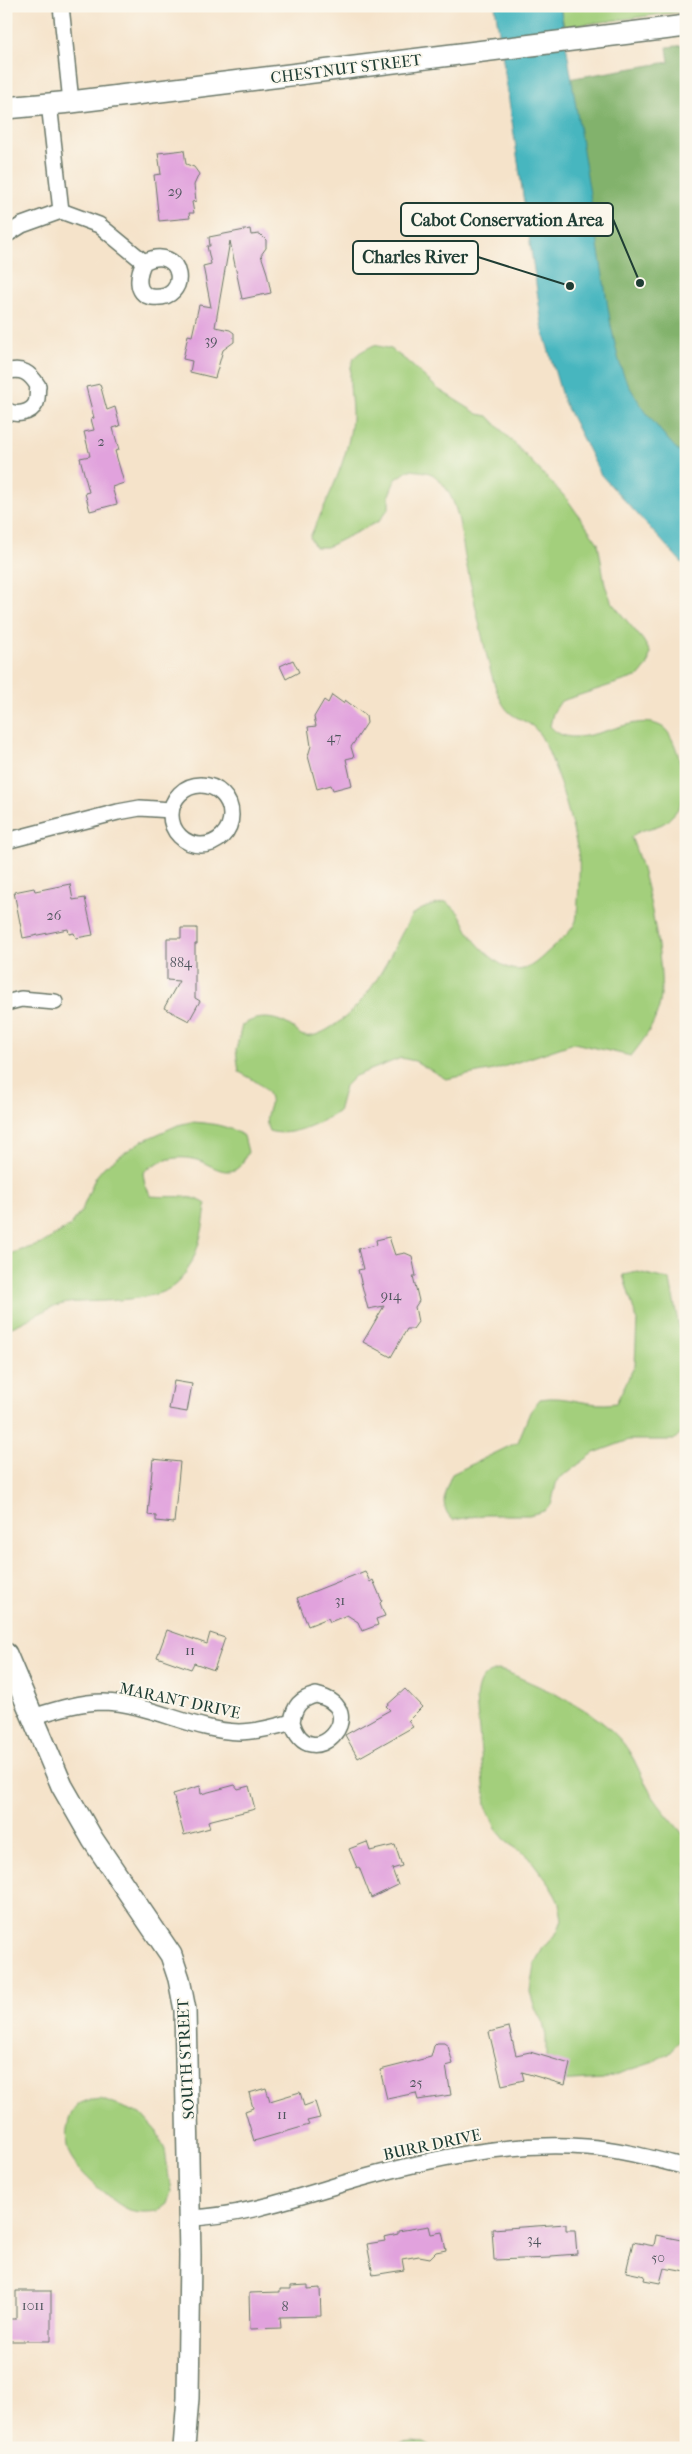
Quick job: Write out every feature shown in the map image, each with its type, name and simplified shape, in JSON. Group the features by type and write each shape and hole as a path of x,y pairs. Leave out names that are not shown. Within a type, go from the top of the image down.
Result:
{"street":[{"path":"61,6 71,102"},
{"name":"CHESTNUT STREET","path":"6,108 71,102 686,26"},
{"path":"49,103 60,211"},
{"path":"6,235 22,225 60,211 99,225 144,262"},
{"path":"6,372 16,369 30,374 38,386 36,404 27,412 12,414 6,410"},
{"path":"209,785 225,796 232,814 227,831 216,842 198,845 182,839 172,824 171,810 176,797 189,787 209,785"},
{"path":"6,841 118,812 140,808 171,810"},
{"path":"6,1003 21,999 55,1002"},
{"name":"SOUTH STREET","path":"6,1654 70,1802 93,1840 165,1944 176,1967 185,2010 189,2218 188,2398 187,2430 184,2448"},
{"name":"MARANT DRIVE","path":"32,1717 78,1704 104,1702 125,1704 226,1730 253,1731 292,1722"},
{"name":"BURR DRIVE","path":"189,2218 235,2214 412,2164 480,2150 538,2146 587,2147 686,2167"}],"green space":[{"path":"560,6 686,6 686,11 564,27"},
{"path":"686,45 686,455 680,463 623,387 562,80 669,62 667,47"},
{"path":"374,345 391,349 438,389 478,414 488,416 567,499 598,543 605,585 612,603 643,640 650,652 648,665 639,676 561,701 553,713 550,726 560,734 571,737 598,733 626,725 652,723 665,729 674,743 682,774 683,794 681,803 676,812 667,821 640,831 631,837 648,892 657,938 661,979 660,1004 646,1036 631,1056 574,1043 494,1070 446,1079 415,1061 401,1058 355,1076 345,1086 338,1112 305,1128 278,1133 269,1131 267,1125 270,1102 266,1091 262,1086 239,1072 236,1050 242,1025 261,1018 273,1019 286,1023 305,1036 312,1036 330,1028 358,1005 369,992 412,915 428,907 446,902 460,915 472,937 483,950 506,967 520,970 531,966 568,933 574,925 577,916 579,857 563,792 550,756 538,732 532,726 510,713 497,692 466,562 458,516 450,494 443,484 430,473 409,470 395,480 389,495 389,508 379,521 327,547 315,547 310,537 330,494 347,449 352,418 350,374 353,360 360,353"},
{"path":"191,1122 218,1125 238,1132 244,1136 248,1152 236,1169 229,1171 218,1169 198,1160 179,1158 159,1162 143,1173 145,1185 151,1196 187,1197 206,1204 197,1249 187,1271 180,1280 166,1291 149,1296 59,1305 6,1329 6,1255 41,1244 70,1226 82,1210 95,1178 104,1167 140,1142 178,1125"},
{"path":"638,1272 670,1280 686,1365 686,1423 683,1431 674,1440 629,1440 594,1453 557,1480 551,1505 544,1511 529,1515 483,1515 453,1520 448,1515 444,1504 445,1492 452,1474 518,1442 530,1412 540,1399 559,1398 596,1404 616,1403 635,1365 637,1320 623,1275"},
{"path":"497,1670 507,1672 570,1701 612,1731 629,1751 657,1803 683,1834 686,1831 686,2022 681,2039 668,2053 654,2062 603,2079 558,2082 546,2067 546,2036 543,2023 535,2008 530,1992 534,1964 543,1948 558,1931 562,1919 559,1903 550,1885 528,1856 508,1843 496,1829 486,1806 476,1699 481,1680 487,1674"},
{"path":"100,2099 141,2114 157,2132 165,2150 171,2192 167,2204 158,2211 137,2212 115,2202 80,2170 70,2156 66,2135 72,2113 83,2102"},
{"path":"411,2442 424,2443 433,2448 369,2448"}],"water":[{"path":"495,6 560,6 611,326 619,359 625,378 638,400 661,431 686,459 686,567 601,475 563,400 543,331"}],"building":[{"path":"184,150 186,164 194,167 199,174 194,185 196,201 192,202 194,213 189,213 190,218 159,221 154,175 161,174 158,153"},
{"path":"250,229 251,235 260,234 266,240 266,248 261,255 271,293 242,299 230,241 215,327 230,330 234,333 234,342 223,350 215,378 190,372 192,361 183,359 188,335 192,336 199,305 211,307 203,266 211,264 207,246 210,246 209,237"},
{"path":"100,384 107,410 115,407 120,426 113,428 119,450 115,451 124,483 112,487 117,504 90,511 85,493 89,492 80,458 90,456 84,432 94,430 91,419 94,418 86,387"},
{"path":"293,660 299,672 286,679 280,666"},
{"path":"332,695 343,703 345,700 366,716 367,723 351,747 354,757 346,759 352,785 333,790 331,785 317,789 308,756 311,746 308,727 316,726 314,717 324,700 328,703"},
{"path":"70,884 73,900 85,898 93,935 76,938 74,933 69,934 68,929 23,938 14,892 34,888 35,891"},
{"path":"181,928 197,928 197,944 195,944 195,998 200,1001 189,1021 164,1008 179,981 167,980 167,938 181,938"},
{"path":"389,1237 395,1255 405,1253 412,1256 416,1276 413,1276 419,1301 415,1307 418,1322 413,1329 407,1329 391,1357 363,1342 384,1306 368,1309 358,1270 363,1269 358,1249 377,1245 376,1240"},
{"path":"174,1381 192,1384 187,1412 169,1409"},
{"path":"153,1459 180,1462 174,1523 156,1521 156,1516 148,1515"},
{"path":"365,1571 370,1582 373,1580 382,1601 380,1603 385,1616 376,1619 378,1625 362,1631 358,1622 347,1615 330,1622 328,1618 308,1626 297,1598"},
{"path":"167,1630 207,1644 210,1633 225,1638 214,1670 194,1663 191,1669 157,1657"},
{"path":"405,1689 422,1707 408,1721 413,1727 358,1758 345,1735 390,1710 386,1706"},
{"path":"235,1785 238,1789 249,1786 255,1809 208,1821 210,1828 184,1835 173,1794 200,1786 201,1794"},
{"path":"367,1842 370,1851 395,1845 402,1866 392,1869 398,1885 371,1898 359,1867 357,1868 349,1849"},
{"path":"509,2027 516,2055 530,2052 570,2064 565,2085 522,2072 524,2080 502,2085 489,2032"},
{"path":"437,2043 444,2043 448,2046 453,2064 446,2066 451,2095 418,2100 416,2093 387,2099 380,2070 431,2057 434,2046"},
{"path":"266,2088 270,2101 300,2092 304,2106 315,2102 320,2118 307,2121 309,2125 254,2141 245,2111 253,2108 249,2093"},
{"path":"566,2224 566,2230 575,2230 577,2254 551,2256 551,2258 494,2260 492,2229"},
{"path":"429,2226 431,2234 442,2232 446,2250 436,2252 430,2258 419,2256 402,2259 404,2270 373,2275 367,2244 385,2241 384,2237 398,2234 398,2231"},
{"path":"656,2235 686,2241 686,2272 664,2268 660,2283 644,2280 645,2276 626,2272 633,2242 654,2246"},
{"path":"308,2285 308,2289 320,2288 321,2316 280,2317 281,2328 250,2329 249,2293 280,2292 280,2289 291,2289 291,2286"},
{"path":"16,2291 51,2291 51,2341 6,2341 6,2319 16,2319"}],"place":[{"name":"Cabot Conservation Area","path":"640,283"},
{"name":"Charles River","path":"570,286"}]}
